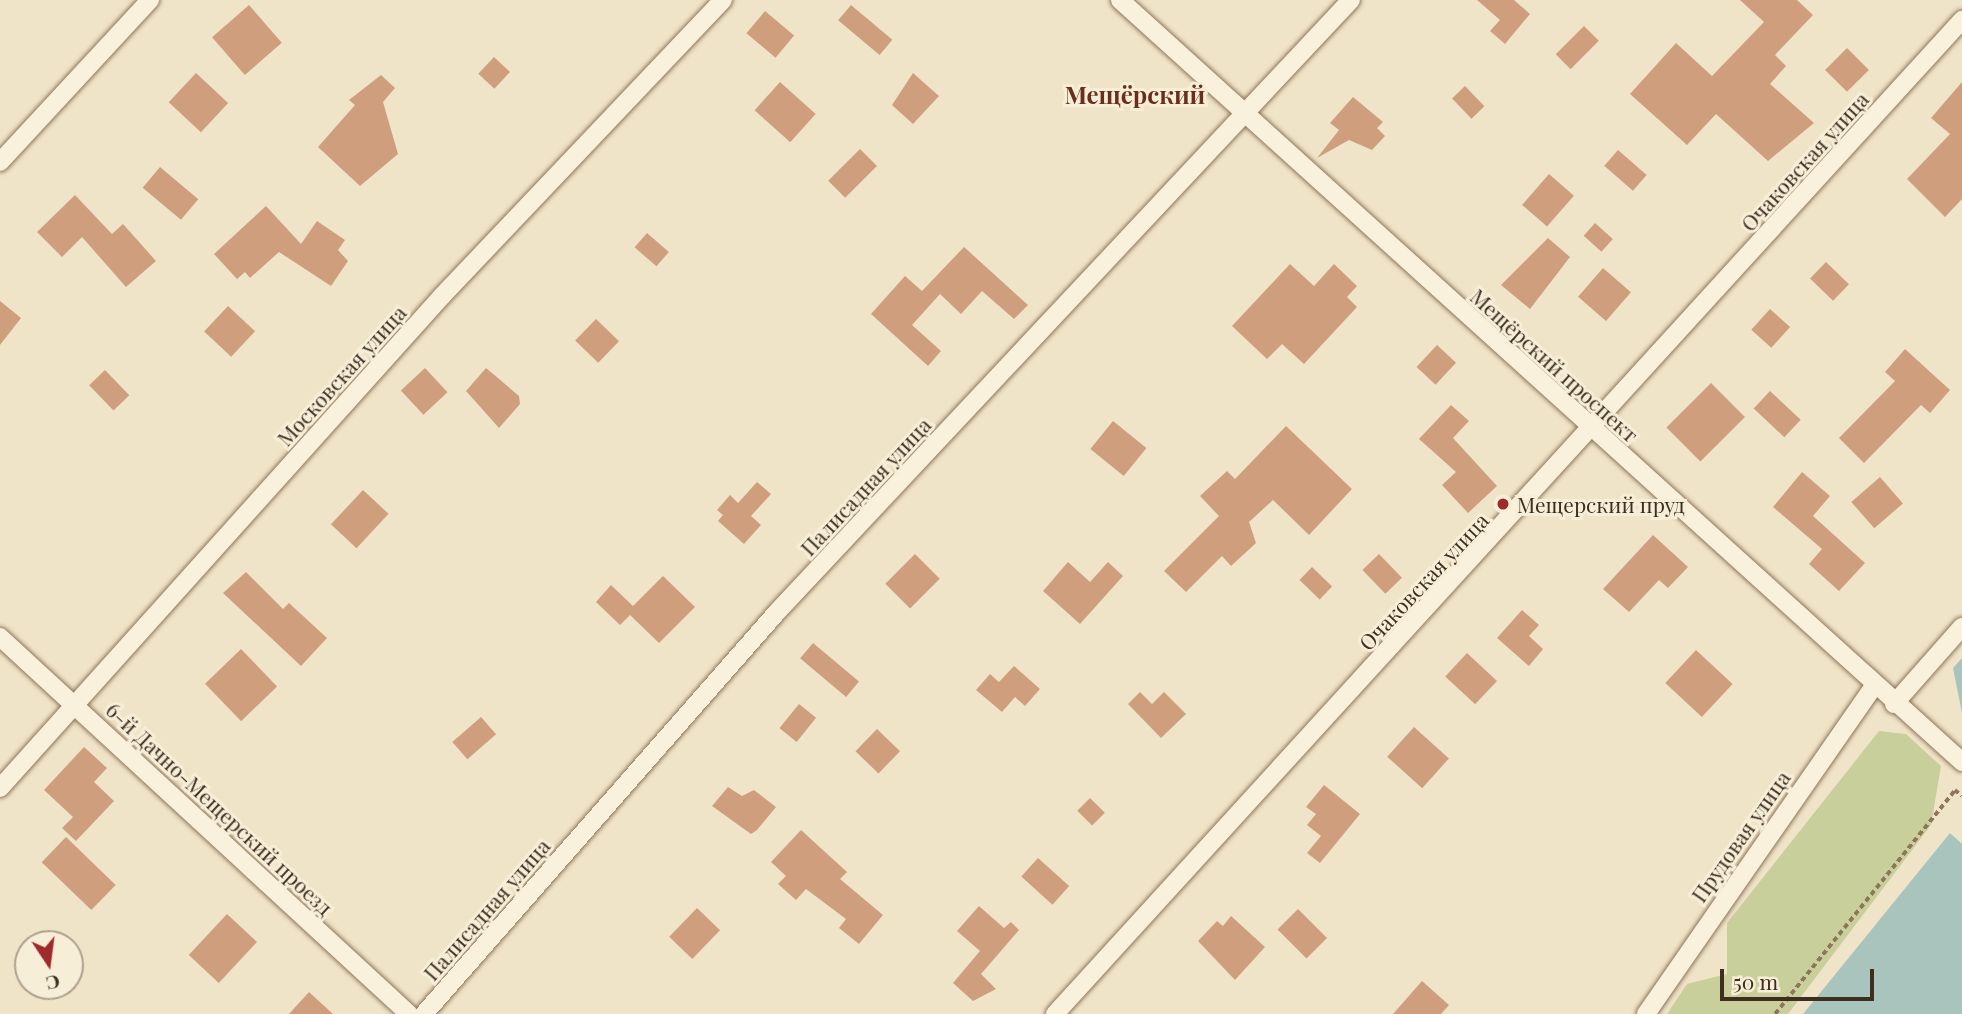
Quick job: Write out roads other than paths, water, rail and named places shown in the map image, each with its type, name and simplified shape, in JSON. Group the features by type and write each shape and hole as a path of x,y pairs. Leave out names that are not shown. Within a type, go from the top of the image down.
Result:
{"street":[{"path":"0,162 150,0"},
{"name":"Московская улица","path":"0,788 442,296 723,0"},
{"name":"Мещёрский проспект","path":"1120,0 1894,704 1962,762"},
{"name":"Палисадная улица","path":"424,1014 777,612 1247,116 1351,0"},
{"name":"Очаковская улица","path":"1055,1014 1593,429 1962,20"},
{"path":"1894,704 1962,627"},
{"name":"6-й Дачно-Мещерский проезд","path":"0,636 409,1014"},
{"name":"Прудовая улица","path":"1646,1014 1874,685"}],"water":[{"path":"1962,658 1962,713 1953,668"},
{"path":"1950,833 1962,844 1962,1014 1803,1014"}],"place":[{"name":"Мещерский пруд","path":"1503,504"}],"district":[{"name":"Мещёрский","path":"1135,95"}]}
